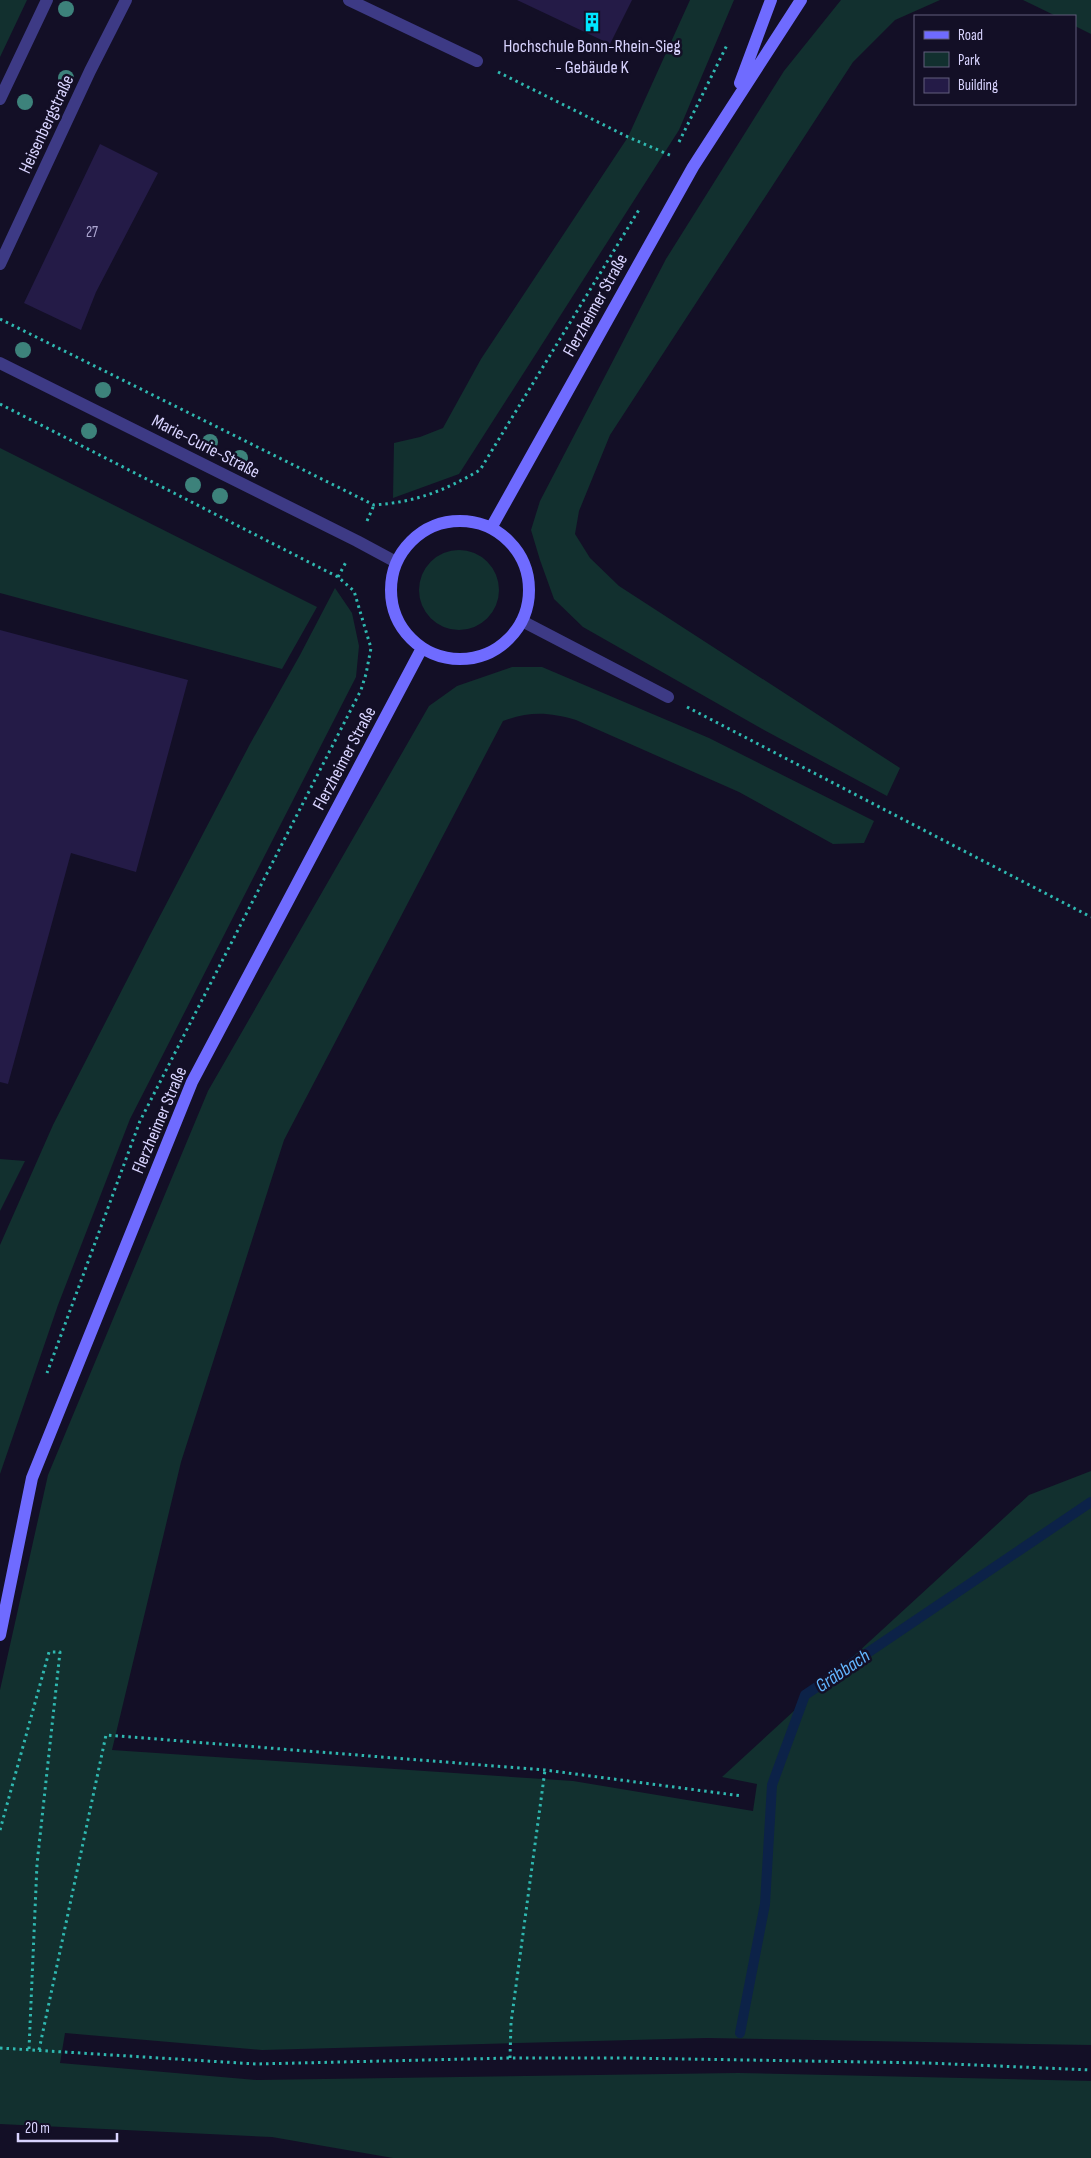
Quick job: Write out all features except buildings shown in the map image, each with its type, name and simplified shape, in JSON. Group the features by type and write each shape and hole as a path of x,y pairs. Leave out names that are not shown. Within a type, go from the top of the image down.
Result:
{"main road":[{"name":"Flerzheimer Straße","path":"733,102 771,0"},
{"name":"Flerzheimer Straße","path":"491,528 693,167 733,102 802,0"},
{"path":"462,521 469,521 491,528 508,540 524,565 528,578 528,600 522,621 508,639 489,653 466,659 443,657 422,648 404,632 393,610 390,586 396,562 408,544 425,529 446,522 462,521"},
{"name":"Flerzheimer Straße","path":"0,1635 32,1478 192,1082 422,648"}],"street":[{"path":"0,99 47,0"},
{"name":"Heisenbergstraße","path":"0,264 90,71 126,0"},
{"path":"349,0 477,61"},
{"name":"Marie-Curie-Straße","path":"0,363 396,562"},
{"path":"522,621 668,697"}],"path":[{"path":"667,164 728,43"},
{"path":"477,61 628,137 672,156"},
{"path":"0,319 374,505 401,503 426,497 457,484 480,470 642,206"},
{"path":"0,404 338,577"},
{"path":"668,697 1091,918"},
{"path":"0,1830 49,1652 60,1652 37,1864 29,2049"},
{"path":"39,2050 106,1735 545,1770 742,1796"},
{"path":"510,2058 510,2023 545,1770"},
{"path":"0,2048 256,2064 510,2058 634,2058 928,2063 1091,2070"}],"green space":[{"path":"0,0 27,0 0,57"},
{"path":"690,0 734,0 679,130 459,474 393,498 394,443 420,437 443,428 481,359 628,137"},
{"path":"841,0 940,0 895,20 853,62 610,435 579,511 575,534 590,558 619,586 900,768 887,796 764,730 583,627 554,599 531,530 540,501 666,259 784,71"},
{"path":"1023,0 1091,0 1091,34 1076,26 1076,15 1054,15"},
{"path":"0,448 317,607 282,669 0,593"},
{"path":"459,550 474,553 487,562 496,575 499,590 496,605 487,618 474,627 459,630 444,627 431,618 422,605 419,590 422,575 431,562 444,553"},
{"path":"335,588 352,613 359,646 356,677 130,1119 58,1305 0,1474 0,1245 53,1125 250,744"},
{"path":"512,667 542,667 709,738 874,821 864,843 833,844 739,792 576,720 557,715 531,714 503,721 284,1140 181,1462 112,1750 573,1781 753,1811 757,1784 722,1777 1029,1495 1091,1471 1091,2045 707,2038 262,2050 65,2033 60,2063 257,2080 738,2073 1091,2081 1091,2158 393,2158 272,2137 0,2124 0,1690 48,1475 208,1091 429,706 457,686"},
{"path":"0,1159 25,1161 0,1211"}],"waterway":[{"name":"Gräbbach","path":"740,2033 765,1904 772,1785 805,1695 1091,1502"}],"place":[{"name":"Hochschule Bonn-Rhein-Sieg - Gebäude K","path":"592,22"}]}
